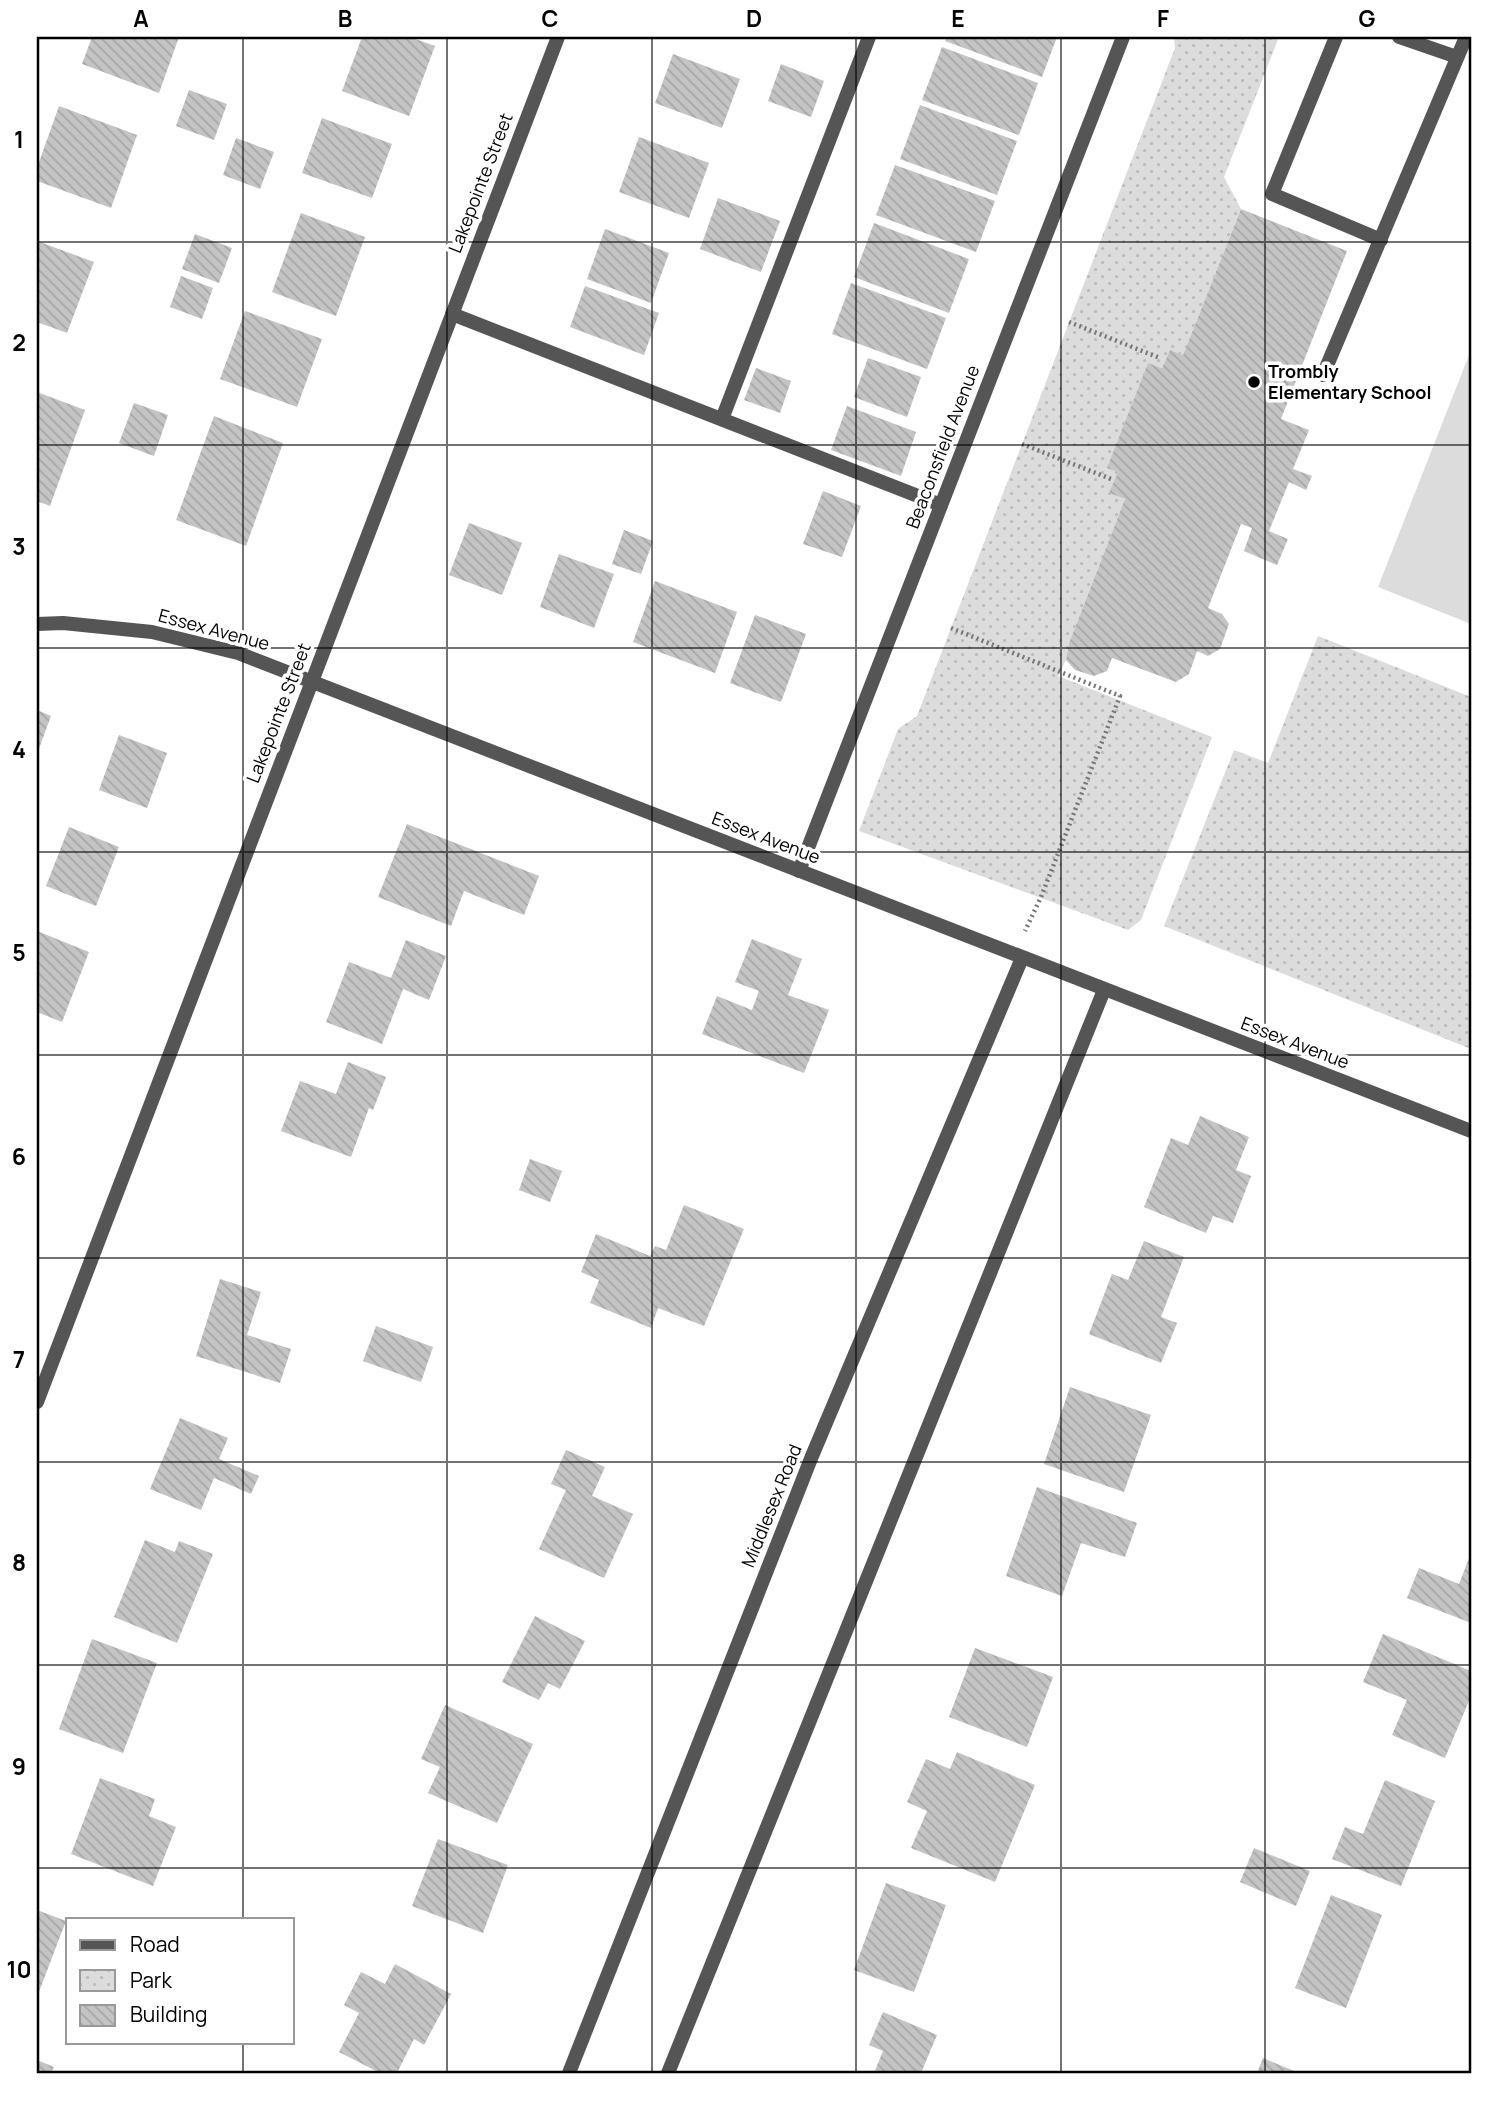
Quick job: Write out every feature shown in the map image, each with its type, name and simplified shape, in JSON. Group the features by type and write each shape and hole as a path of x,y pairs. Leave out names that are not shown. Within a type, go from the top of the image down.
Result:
{"street":[{"name":"Lakepointe Street","path":"37,1402 558,37"},
{"path":"722,419 869,37"},
{"name":"Beaconsfield Avenue","path":"799,871 1122,37"},
{"path":"1336,37 1272,194 1381,240"},
{"path":"1399,37 1457,57"},
{"path":"1323,375 1466,37"},
{"path":"452,314 941,505"},
{"name":"Essex Avenue","path":"37,624 63,623 152,632 238,653 1471,1131"},
{"name":"Middlesex Road","path":"569,2073 813,1456 1022,958"},
{"path":"668,2073 1104,990"}],"path":[{"path":"1069,322 1160,358"},
{"path":"1022,444 1111,479"},
{"path":"951,628 1120,696 1025,932"}],"green space":[{"path":"1174,37 1279,37 1224,177 1241,209 1183,355 1170,350 1162,368 1148,363 1110,493 1125,499 1058,676 1212,737 1141,920 1128,930 859,831 898,729 917,716 1175,48"},
{"path":"1471,350 1471,624 1378,587"},
{"path":"1318,636 1471,697 1471,1049 1164,926 1234,750 1268,763"}],"building":[{"path":"92,37 179,37 159,93 82,64"},
{"path":"362,37 410,37 435,46 409,116 342,91"},
{"path":"947,37 1057,37 1042,77 945,41"},
{"path":"942,47 1038,83 1019,135 922,100"},
{"path":"673,54 740,79 722,128 655,103"},
{"path":"781,64 824,81 811,117 768,101"},
{"path":"189,90 227,104 214,140 176,126"},
{"path":"920,105 1017,141 997,195 900,159"},
{"path":"59,106 137,135 111,208 37,181 37,168"},
{"path":"322,118 392,144 372,198 302,173"},
{"path":"639,137 709,163 689,218 619,192"},
{"path":"236,138 274,152 260,189 223,175"},
{"path":"895,165 995,201 976,252 876,215"},
{"path":"718,198 780,221 761,272 700,249"},
{"name":"Trombly Elementary School","path":"1241,209 1347,251 1281,419 1309,430 1293,469 1312,476 1306,490 1289,482 1269,531 1288,539 1277,565 1244,551 1252,528 1241,524 1208,608 1222,614 1229,624 1220,649 1208,656 1197,651 1189,674 1176,682 1112,658 1107,671 1094,676 1075,670 1066,660 1069,643 1125,499 1109,493 1118,472 1107,468 1148,363 1162,368 1170,350 1183,355"},
{"path":"301,213 365,237 336,316 272,292"},
{"path":"874,223 969,259 949,313 854,277"},
{"path":"605,229 669,253 651,303 587,279"},
{"path":"195,234 232,248 219,283 182,269"},
{"path":"37,241 94,262 67,333 37,322"},
{"path":"181,276 213,288 202,319 170,307"},
{"path":"851,283 946,318 927,369 832,334"},
{"path":"585,286 659,313 644,355 570,327"},
{"path":"245,311 322,339 297,407 220,379"},
{"path":"868,358 921,377 907,417 854,397"},
{"path":"756,368 791,381 780,413 744,400"},
{"path":"37,392 85,410 50,506 37,501"},
{"path":"134,403 168,415 154,456 119,443"},
{"path":"847,406 916,432 901,476 831,450"},
{"path":"214,416 283,443 246,546 176,520"},
{"path":"823,491 861,506 842,557 803,544"},
{"path":"469,523 522,543 502,595 449,575"},
{"path":"624,530 653,541 641,574 612,564"},
{"path":"559,554 614,574 594,628 540,607"},
{"path":"655,581 737,612 715,673 633,642"},
{"path":"755,615 806,634 781,702 730,683"},
{"path":"37,710 51,716 37,754"},
{"path":"119,735 167,753 147,808 99,790"},
{"path":"407,824 539,876 524,915 464,891 451,926 378,897"},
{"path":"69,827 119,847 96,906 46,886"},
{"path":"37,931 89,952 62,1022 37,1012"},
{"path":"752,939 802,959 788,995 829,1010 804,1073 702,1034 717,996 752,1010 759,991 735,982"},
{"path":"406,940 446,956 429,1000 403,989 382,1044 326,1022 349,962 391,978"},
{"path":"348,1062 386,1077 373,1110 369,1108 351,1157 281,1131 300,1081 336,1094"},
{"path":"1200,1116 1249,1137 1236,1170 1251,1176 1233,1223 1213,1216 1206,1233 1144,1207 1171,1138 1188,1145"},
{"path":"530,1159 562,1171 550,1202 519,1190"},
{"path":"684,1205 744,1229 704,1326 658,1308 651,1328 590,1303 599,1280 581,1272 596,1234 650,1256 655,1246 666,1250"},
{"path":"1144,1241 1184,1257 1161,1317 1177,1323 1161,1363 1089,1334 1112,1274 1128,1280"},
{"path":"220,1279 261,1292 247,1335 291,1349 280,1383 196,1356"},
{"path":"376,1326 433,1347 421,1382 363,1361"},
{"path":"1070,1387 1151,1415 1124,1492 1044,1464"},
{"path":"180,1418 228,1438 219,1459 259,1476 251,1494 214,1478 201,1510 150,1489"},
{"path":"566,1450 605,1467 592,1496 633,1514 604,1578 539,1549 566,1490 551,1484"},
{"path":"1037,1487 1137,1523 1125,1557 1081,1543 1062,1596 1006,1576"},
{"path":"145,1540 175,1552 179,1541 213,1554 177,1643 114,1617"},
{"path":"1471,1553 1471,1623 1407,1598 1419,1568 1459,1584"},
{"path":"535,1616 585,1641 560,1689 548,1683 539,1700 502,1682"},
{"path":"1383,1634 1471,1671 1471,1696 1445,1758 1392,1735 1407,1700 1363,1682"},
{"path":"92,1639 157,1663 123,1753 59,1729"},
{"path":"975,1648 1053,1677 1027,1747 949,1717"},
{"path":"445,1705 533,1744 497,1823 428,1793 440,1767 421,1759"},
{"path":"957,1752 1035,1785 995,1882 911,1848 927,1811 907,1802 926,1759 950,1769"},
{"path":"100,1778 155,1799 149,1816 176,1827 153,1886 71,1854"},
{"path":"1385,1780 1435,1801 1401,1886 1332,1859 1345,1827 1363,1834"},
{"path":"438,1839 508,1865 483,1933 412,1906"},
{"path":"1254,1848 1310,1871 1296,1906 1240,1882"},
{"path":"886,1883 946,1905 914,1992 854,1970"},
{"path":"1331,1895 1382,1915 1346,2008 1295,1988"},
{"path":"37,1910 66,1921 37,1997"},
{"path":"395,1964 451,1994 424,2045 414,2039 397,2073 380,2073 339,2052 359,2013 344,2005 361,1972 385,1984"},
{"path":"883,2012 937,2035 921,2073 874,2073 883,2051 869,2045"},
{"path":"1263,2058 1299,2073 1257,2073"},
{"path":"37,2060 54,2067 51,2073 37,2073"}],"place":[{"name":"Trombly Elementary School","path":"1254,382"}]}
